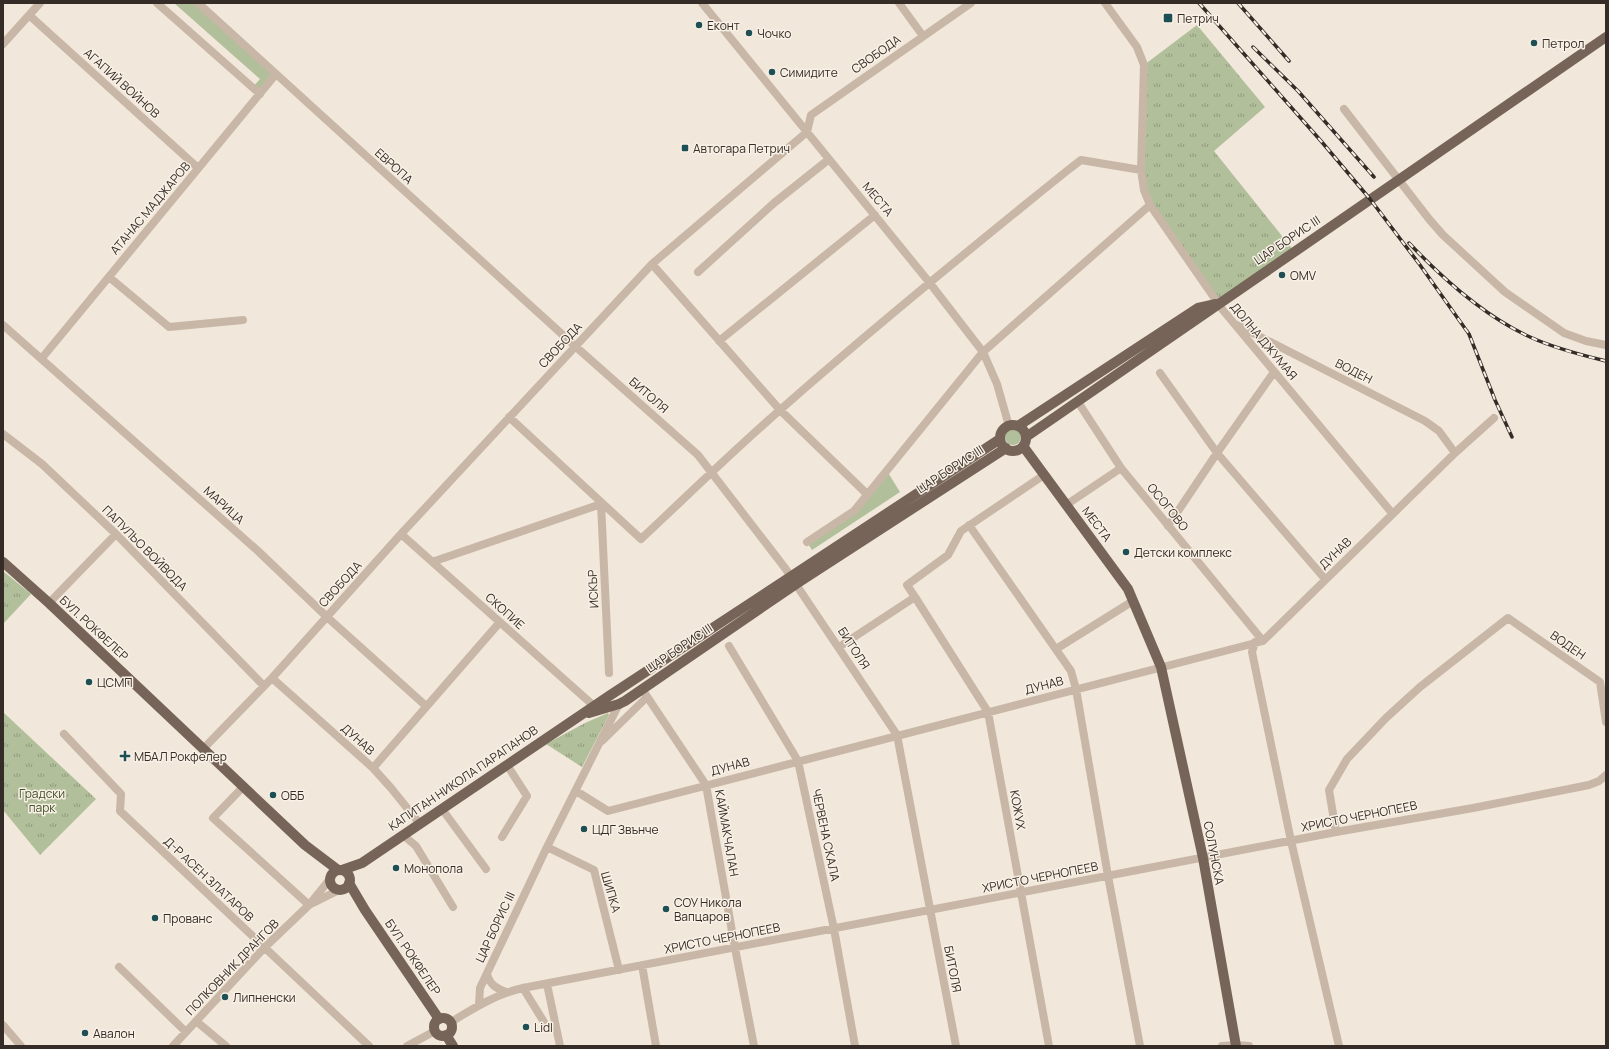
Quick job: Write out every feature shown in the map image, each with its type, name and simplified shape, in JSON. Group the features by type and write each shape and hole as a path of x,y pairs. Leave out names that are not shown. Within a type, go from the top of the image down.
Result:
{"main road":[{"name":"ЦАР БОРИС III","path":"1024,442 1078,402 1202,317 1218,303 1606,37"},
{"name":"ЦАР БОРИС III","path":"1014,426 1198,308 1218,303"},
{"path":"1014,426 1024,430 1024,442 1015,450 1006,448 1000,439 1002,431 1014,426"},
{"name":"ЦАР БОРИС III","path":"622,703 644,693 794,580 1000,439"},
{"name":"МЕСТА","path":"1024,442 1066,506 1120,578 1133,601 1161,667"},
{"name":"ЦАР БОРИС III","path":"618,690 1006,448"},
{"name":"БУЛ. РОКФЕЛЕР","path":"3,562 49,603 335,874"},
{"name":"СОЛУНСКА","path":"1161,667 1203,858 1236,1045"},
{"path":"618,690 617,694 622,703"},
{"name":"КАПИТАН НИКОЛА ПАРАПАНОВ","path":"335,874 362,863 618,690"},
{"name":"КАПИТАН НИКОЛА ПАРАПАНОВ","path":"580,715 622,703"},
{"name":"КАПИТАН НИКОЛА ПАРАПАНОВ","path":"345,886 362,863"},
{"path":"335,874 347,874 345,886 332,887 335,874"},
{"name":"БУЛ. РОКФЕЛЕР","path":"345,886 365,910 439,1019"},
{"path":"444,1018 451,1022 451,1031 446,1035 439,1035 435,1031 435,1023 439,1019 444,1018"},
{"path":"446,1035 453,1046"}],"street":[{"path":"3,44 40,3"},
{"path":"157,3 260,94"},
{"name":"ЕВРОПА","path":"198,3 575,346"},
{"name":"МЕСТА","path":"702,3 828,160 930,282 983,352 1014,426"},
{"path":"899,3 923,36"},
{"name":"СВОБОДА","path":"204,749 272,678 401,534 652,264 807,132 811,115 971,3"},
{"name":"ДОЛНА ДЖУМАЯ","path":"1105,3 1137,47 1144,65 1141,170 1144,190 1150,205 1233,323 1392,513"},
{"name":"АГАПИЙ ВОЙНОВ","path":"29,15 198,168"},
{"name":"АТАНАС МАДЖАРОВ","path":"42,358 276,74"},
{"path":"1344,109 1443,235 1505,292 1564,333 1586,341 1606,345"},
{"path":"698,272 774,204 828,160"},
{"path":"509,417 601,504 641,539 712,471 780,410 930,282 1081,160 1141,170"},
{"path":"807,542 854,511 983,352 1150,205"},
{"path":"719,341 875,216"},
{"path":"652,264 780,410 868,495"},
{"path":"109,277 170,327 243,320"},
{"name":"ВОДЕН","path":"1233,323 1425,421 1439,431 1455,453"},
{"name":"МАРИЦА","path":"3,325 42,358 252,546 327,617 426,706"},
{"name":"БИТОЛЯ","path":"575,346 698,455 712,471 794,580 897,735 956,1046"},
{"path":"1168,526 1217,452 1274,372"},
{"path":"1160,373 1217,452 1325,579"},
{"name":"ОСОГОВО","path":"1078,402 1121,468 1259,642"},
{"name":"ДУНАВ","path":"576,791 608,812 897,735 1259,642 1392,513 1494,418"},
{"name":"ПАПУЛЬО ВОЙВОДА","path":"3,434 42,464 116,534 264,686"},
{"path":"1066,506 1121,468"},
{"path":"1044,474 969,525 1071,671 1076,689 1108,876 1140,1046"},
{"path":"432,562 601,504"},
{"name":"ИСКЪР","path":"601,504 609,673"},
{"name":"КОЖУХ","path":"969,525 961,531 948,555 907,585 988,712 1049,1046"},
{"path":"49,603 116,534"},
{"name":"СКОПИЕ","path":"401,534 594,706"},
{"path":"839,647 915,597"},
{"path":"1056,649 1133,601"},
{"name":"ВОДЕН","path":"1336,832 1328,790 1347,759 1386,718 1420,687 1508,618 1603,679 1606,722"},
{"path":"373,768 500,622"},
{"path":"1259,642 1252,652 1291,841 1339,1046"},
{"name":"ЧЕРВЕНА СКАЛА","path":"729,646 798,761 834,929 855,1046"},
{"name":"ДУНАВ","path":"272,678 373,768 420,824"},
{"path":"598,745 644,693"},
{"name":"КАЙМАКЧАЛАН","path":"644,693 706,785 754,1046"},
{"name":"ЦАР БОРИС III","path":"479,1005 480,988 547,847 598,745 622,703"},
{"name":"Д-Р АСЕН ЗЛАТАРОВ","path":"64,734 121,794 120,811 369,1046"},
{"path":"502,836 527,796 507,765"},
{"name":"ХРИСТО ЧЕРНОПЕЕВ","path":"479,1005 506,992 523,988 1336,832 1473,808 1589,785 1599,781 1606,775"},
{"path":"243,787 213,818 309,905"},
{"path":"442,809 486,869"},
{"path":"403,835 416,846 453,907"},
{"name":"ШИПКА","path":"547,847 594,870 619,970"},
{"name":"ПОЛКОВНИК ДРАНГОВ","path":"173,1046 264,948 309,905 335,874"},
{"name":"ПОЛКОВНИК ДРАНГОВ","path":"309,905 345,886"},
{"path":"642,966 656,1046"},
{"path":"118,967 186,1032"},
{"name":"ЦАР БОРИС III","path":"487,974 490,983 498,989 506,992"},
{"path":"547,984 560,1046"},
{"path":"523,988 544,1022"},
{"path":"451,1022 479,1005"},
{"path":"196,1021 226,1046"},
{"path":"3,1025 21,1046"},
{"path":"407,1046 435,1031"},
{"path":"1222,1046 1249,1046"}],"green space":[{"path":"174,3 198,3 276,74 260,94 253,87 260,79"},
{"path":"1197,25 1265,107 1214,151 1294,251 1218,303 1144,190 1144,65"},
{"path":"1013,429 1019,431 1021,437 1019,443 1013,445 1007,443 1005,437 1007,431"},
{"path":"887,471 900,492 812,550 807,542 854,511"},
{"path":"3,571 31,594 3,624"},
{"name":"Градски парк","path":"3,712 96,799 40,855 3,810"},
{"path":"608,713 609,715 582,767 546,744 585,723"}],"railway":[{"path":"1199,3 1321,141 1370,199 1420,265 1469,334 1495,400 1512,437"},
{"path":"1238,3 1289,61"},
{"path":"1253,47 1298,91 1374,177"},
{"path":"1409,243 1450,283 1496,319 1548,345 1606,361"}],"place":[{"name":"Петрич","path":"1168,18"},
{"name":"Еконт","path":"699,25"},
{"name":"Чочко","path":"749,33"},
{"name":"Петрол","path":"1534,43"},
{"name":"Симидите","path":"772,72"},
{"name":"Автогара Петрич","path":"685,148"},
{"name":"OMV","path":"1282,275"},
{"name":"Детски комплекс","path":"1126,552"},
{"name":"ЦСМП","path":"89,682"},
{"name":"МБАЛ Рокфелер","path":"125,756"},
{"name":"ОББ","path":"273,795"},
{"name":"ЦДГ Звънче","path":"584,829"},
{"name":"Монопола","path":"396,868"},
{"name":"СОУ Никола Вапцаров","path":"666,909"},
{"name":"Прованс","path":"155,918"},
{"name":"Липненски","path":"225,997"},
{"name":"Lidl","path":"526,1027"},
{"name":"Авалон","path":"85,1033"}]}
